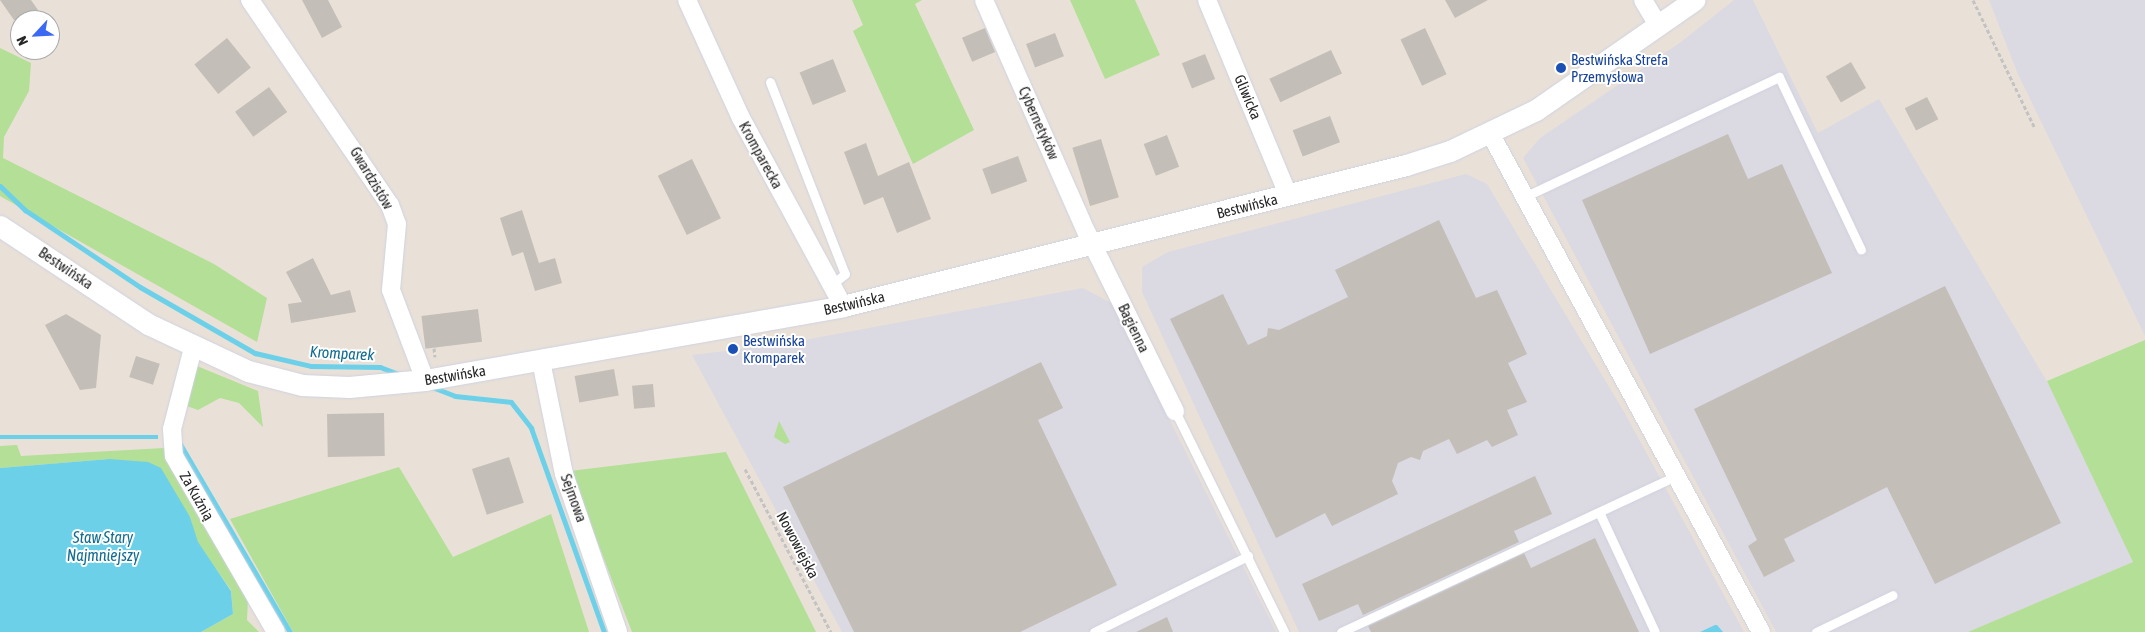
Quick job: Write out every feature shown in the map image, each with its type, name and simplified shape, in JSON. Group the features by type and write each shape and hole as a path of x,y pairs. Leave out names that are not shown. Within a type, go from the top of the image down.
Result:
{"street":[{"name":"Gwardzistów","path":"250,0 390,205 397,224 391,290 425,380"},
{"name":"Kromparecka","path":"687,0 740,118 843,306"},
{"name":"Cybernetyków","path":"984,0 1094,245"},
{"name":"Gliwicka","path":"1207,0 1288,195"},
{"path":"1643,0 1659,27"},
{"name":"Bestwińska","path":"0,226 148,324 193,348 248,371 302,385 388,385 542,361 843,306 1094,245 1406,165 1490,133 1581,82 1694,0"},
{"path":"1490,133 1522,198 1761,632"},
{"name":"Bagienna","path":"1094,245 1175,411"},
{"name":"Za Kuźnią","path":"193,348 172,429 174,456 276,632"},
{"name":"Sejmowa","path":"542,361 564,474 618,632"}],"lane":[{"path":"1522,198 1779,77 1861,250"},
{"path":"770,82 845,274 831,285"},
{"path":"1175,411 1284,632"},
{"path":"1341,632 1676,476"},
{"path":"1599,512 1654,632"},
{"path":"1094,632 1248,556"},
{"path":"1816,632 1893,595"}],"path":[{"path":"1973,0 2035,128"},
{"name":"Nowowiejska","path":"745,468 831,632"}],"shaded area":[{"path":"1734,0 1753,0 1818,133 1879,99 2062,407 2133,562 1968,632 1776,632 1523,158 1540,138 1681,42"},
{"path":"1989,0 2145,0 2145,336 2017,72"},
{"path":"1466,174 1487,184 1623,410 1744,632 1299,632 1142,292 1142,267 1168,252"},
{"path":"1083,288 1111,303 1276,632 842,632 692,355 783,344"}],"green space":[{"path":"852,0 922,0 915,4 974,130 913,164 853,31 863,25"},
{"path":"1070,0 1135,0 1160,55 1105,79"},
{"path":"0,48 10,53 10,60 25,60 31,63 29,91 4,137 3,158 214,264 267,298 257,342 0,196"},
{"path":"2145,340 2145,632 1968,632 2133,562 2047,381"},
{"path":"197,366 258,391 263,427 239,403 220,398 198,410 181,404"},
{"path":"779,421 790,442 785,444 774,437"},
{"path":"17,445 21,456 164,448 248,598 247,620 259,632 201,632 233,614 231,590 197,542 190,517 109,459 0,468 0,446"},
{"path":"726,452 816,632 632,632 570,471"},
{"path":"399,467 453,557 551,514 589,632 293,632 230,519"}],"water":[{"path":"0,435 158,435 158,439 0,439"},
{"name":"Staw Stary Najmniejszy","path":"109,459 148,462 161,468 190,517 198,542 231,591 233,614 201,632 0,632 0,468"},
{"path":"1715,625 1723,632 1700,632"}],"building":[{"path":"0,0 31,0 38,10 10,10 10,14"},
{"path":"302,0 328,0 342,27 322,38"},
{"path":"1445,0 1488,0 1455,18"},
{"path":"985,28 995,52 972,62 962,38"},
{"path":"1425,28 1447,74 1422,86 1401,39"},
{"path":"1055,33 1064,56 1035,67 1026,44"},
{"path":"227,38 251,68 218,94 194,64"},
{"path":"1331,50 1342,74 1280,102 1269,79"},
{"path":"1205,54 1215,79 1192,88 1182,63"},
{"path":"833,59 846,91 813,105 800,72"},
{"path":"1851,62 1866,88 1841,102 1826,76"},
{"path":"269,87 287,112 253,137 235,112"},
{"path":"1927,97 1938,119 1916,131 1905,108"},
{"path":"1330,116 1340,142 1303,156 1293,130"},
{"path":"1728,134 1748,179 1782,164 1832,273 1650,354 1582,200"},
{"path":"1167,135 1179,167 1156,176 1144,144"},
{"path":"1101,139 1119,197 1090,206 1072,148"},
{"path":"866,143 878,176 909,162 931,219 897,233 883,197 864,205 844,152"},
{"path":"1018,156 1027,181 992,194 982,169"},
{"path":"692,159 721,218 687,235 658,176"},
{"path":"522,210 539,263 555,258 562,283 535,291 523,252 512,256 500,218"},
{"path":"1439,220 1476,298 1497,290 1527,354 1508,363 1527,402 1507,410 1518,435 1492,447 1487,440 1457,454 1449,439 1423,451 1420,460 1411,457 1398,463 1392,481 1398,494 1332,526 1325,513 1276,538 1170,319 1223,294 1248,345 1267,336 1268,328 1279,330 1348,297 1335,270"},
{"path":"313,258 331,295 350,290 356,312 291,323 288,304 302,302 286,272"},
{"path":"1945,286 2061,523 1935,584 1887,487 1784,539 1795,561 1764,577 1748,546 1757,540 1694,409"},
{"path":"478,309 482,342 425,349 421,316"},
{"path":"66,314 101,335 96,388 80,390 45,325"},
{"path":"136,356 160,364 153,385 129,377"},
{"path":"1041,362 1063,408 1038,420 1117,585 1020,632 854,632 783,487"},
{"path":"614,369 619,396 579,403 575,376"},
{"path":"653,384 655,407 634,409 632,386"},
{"path":"384,413 385,456 328,457 327,414"},
{"path":"509,457 524,503 487,515 472,469"},
{"path":"1535,476 1552,514 1514,531 1519,542 1363,615 1358,604 1319,621 1302,584"},
{"path":"1595,538 1639,632 1371,632 1368,626 1524,553 1531,568"},
{"path":"1167,617 1173,632 1136,632"}],"waterway":[{"name":"Kromparek","path":"0,186 25,210 140,287 255,353 311,366 380,367 398,374"},
{"name":"Kromparek","path":"432,387 455,396 511,402 531,428 604,632"},
{"path":"180,444 290,632"}],"place":[{"name":"Bestwińska Strefa Przemysłowa","path":"1561,68"},
{"name":"Bestwińska Kromparek","path":"733,349"}]}
